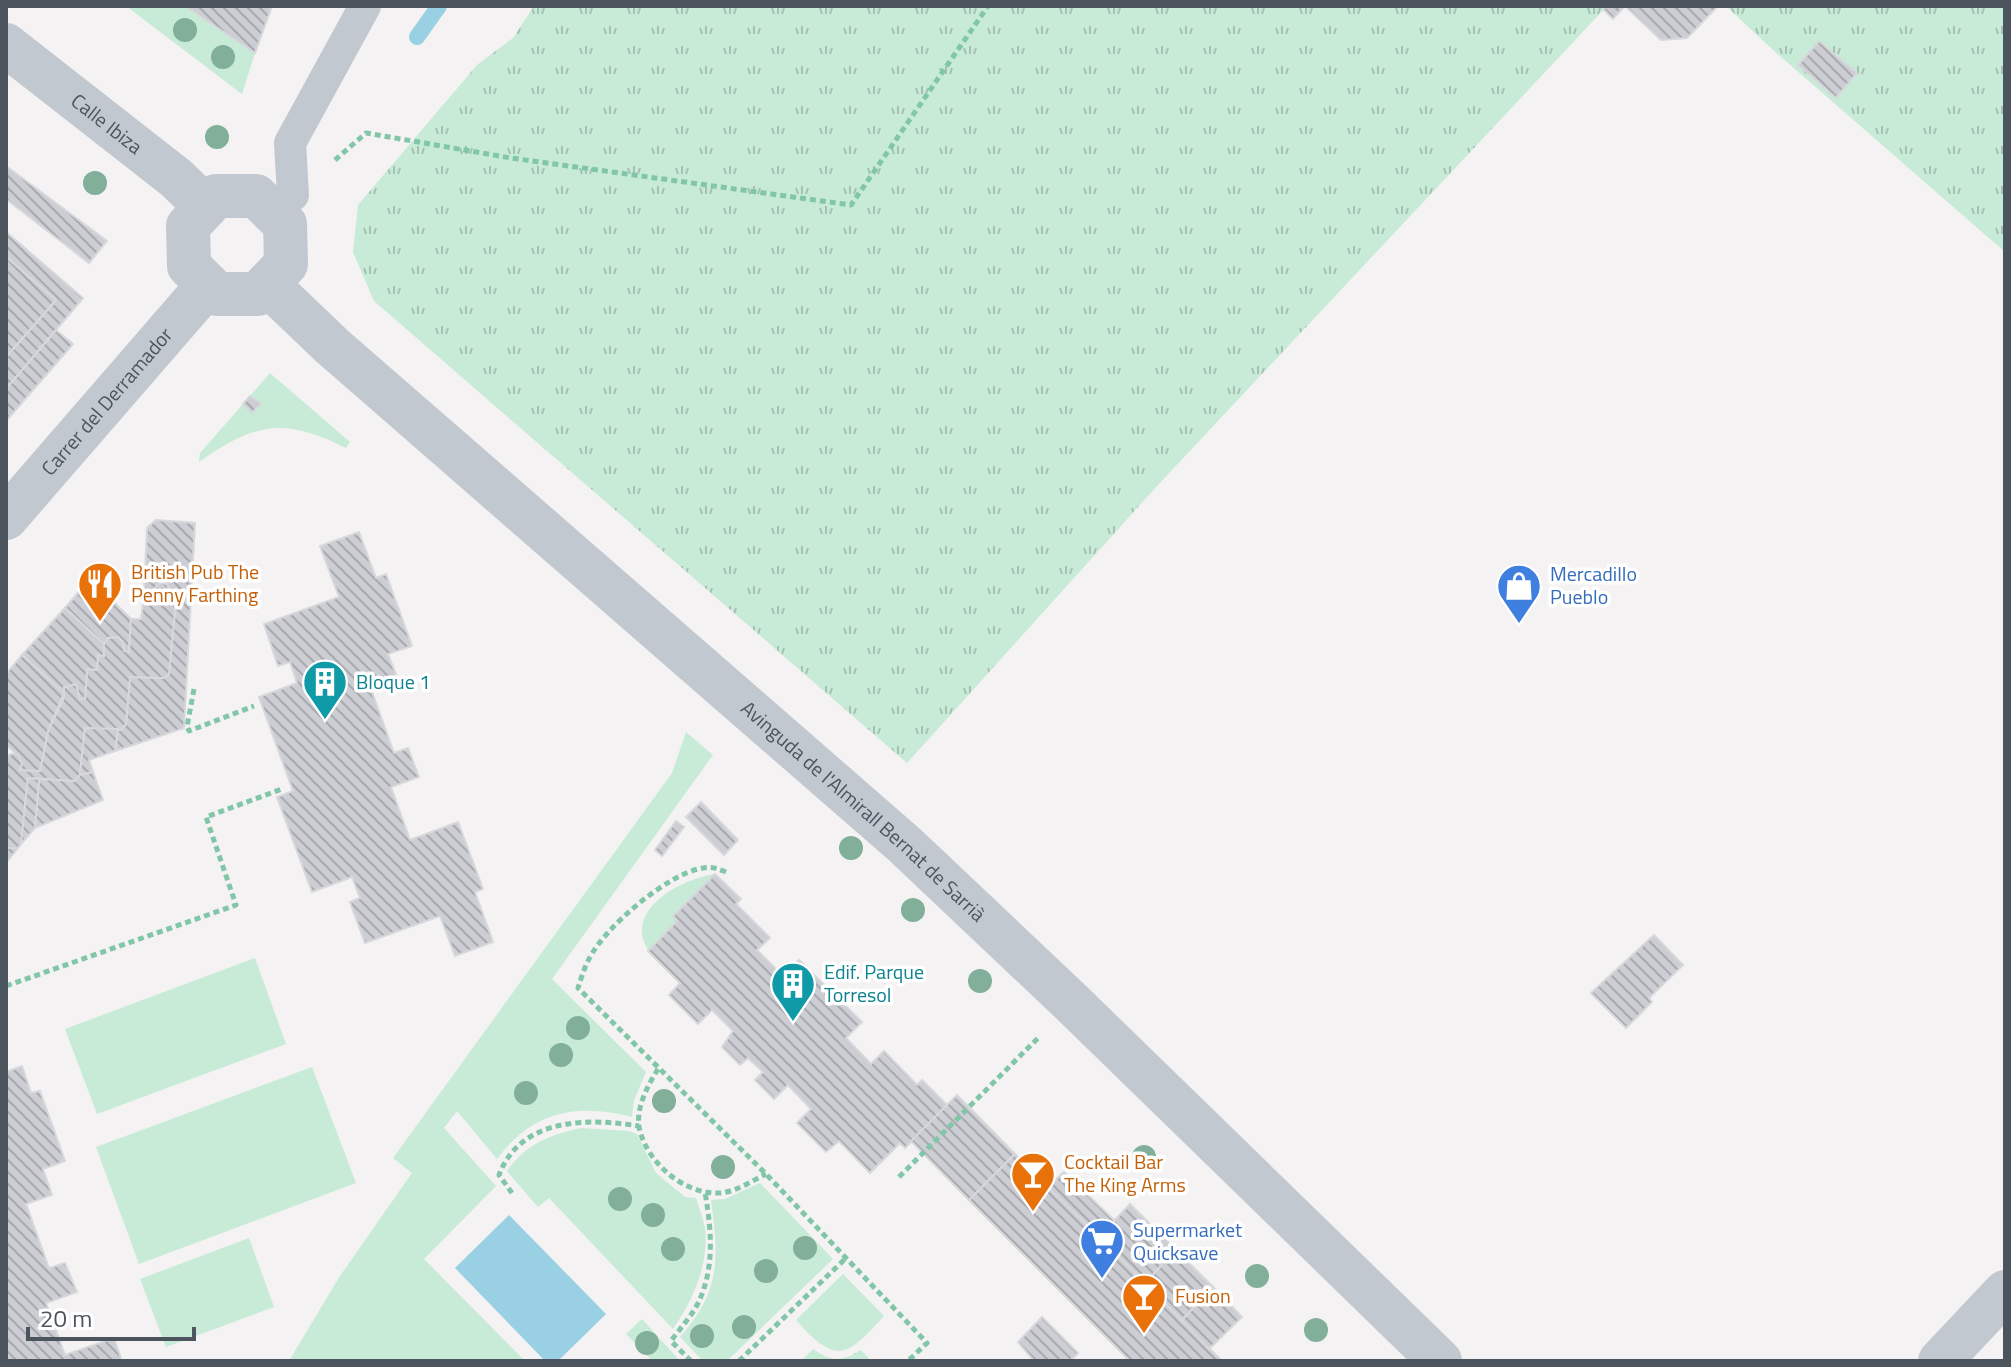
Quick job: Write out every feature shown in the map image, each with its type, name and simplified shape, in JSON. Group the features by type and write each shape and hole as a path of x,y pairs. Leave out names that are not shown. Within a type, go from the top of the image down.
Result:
{"street":[{"path":"293,195 290,143 365,6"},
{"name":"Calle Ibiza","path":"6,45 176,178 206,207"},
{"path":"216,196 256,196 285,224 286,264 267,284 258,294 217,294 189,266 188,226 216,196"},
{"name":"Avinguda de l'Almirall Bernat de Sarrià","path":"267,284 332,346 905,845 1440,1361"},
{"name":"Carrer del Derramador","path":"6,518 208,285"},
{"path":"1940,1361 2005,1292"}],"path":[{"path":"293,195 366,133 511,158 851,205 988,6"},
{"path":"194,689 187,727 189,731 254,706"},
{"path":"6,986 236,905 206,817 282,789"},
{"path":"726,872 714,867 699,868 640,901 589,958 578,988 766,1174 927,1343 908,1361"},
{"path":"899,1177 1003,1075 1071,1002"},
{"path":"658,1069 647,1087 639,1126 652,1156 672,1178 698,1191 723,1193 766,1174"},
{"path":"512,1193 499,1175 516,1145 552,1127 584,1121 639,1126"},
{"path":"691,1361 671,1341 700,1299 708,1270 711,1233 705,1192"},
{"path":"739,1361 846,1258"}],"green space":[{"path":"126,6 185,6 255,53 242,94"},
{"path":"534,6 1607,6 1157,486 907,763 374,301 353,252 358,205 477,65 513,38"},
{"path":"1726,6 2005,6 2005,252 1773,50"},
{"path":"270,373 350,442 346,448 305,431 271,428 237,439 199,462 200,453 243,404 252,413 260,405 250,396"},
{"path":"686,732 713,755 552,979 646,1072 634,1100 632,1117 592,1111 557,1115 525,1130 497,1159 457,1111 444,1128 496,1186 424,1259 525,1361 289,1361 340,1276 412,1173 393,1158 672,773"},
{"path":"715,874 673,916 677,921 648,951 642,933 649,910 680,885"},
{"path":"255,958 286,1044 97,1114 65,1029"},
{"path":"312,1067 356,1183 139,1264 96,1147"},
{"path":"581,1128 637,1134 656,1173 685,1197 696,1198 705,1228 702,1269 693,1294 673,1329 549,1198 538,1207 507,1171 530,1147"},
{"path":"760,1183 833,1259 727,1361 703,1361 680,1337 703,1304 714,1273 716,1256 711,1200 725,1199"},
{"path":"249,1238 274,1307 166,1347 140,1279"},
{"path":"843,1274 884,1316 860,1341 841,1351 821,1344 796,1320"},
{"path":"642,1319 680,1361 652,1361 626,1334"},
{"path":"813,1349 837,1359 861,1350 871,1361 801,1361"}],"water":[{"path":"509,1215 606,1314 558,1361 545,1361 455,1268"}],"building":[{"path":"185,6 272,6 255,53"},
{"path":"1607,6 1625,6 1613,19 1603,9"},
{"path":"1625,6 1718,6 1687,38 1661,40"},
{"path":"1819,41 1857,73 1836,98 1798,65"},
{"path":"6,166 107,241 89,263 6,199"},
{"path":"6,232 83,298 6,389 6,357 56,300 6,257"},
{"path":"6,257 56,300 6,357"},
{"path":"56,330 73,344 6,421 6,389"},
{"path":"250,396 261,404 252,413 243,404"},
{"path":"156,520 195,523 192,578 145,575 147,528"},
{"name":"Bloque 1","path":"359,532 376,578 386,574 412,646 388,654 398,680 371,689 394,753 408,748 419,777 391,787 410,840 458,822 483,889 475,892 493,942 455,956 440,916 365,943 350,902 360,898 352,877 312,892 277,797 293,791 259,697 297,683 290,662 278,666 264,624 339,597 320,546"},
{"path":"145,575 192,578 184,728 115,751 118,729 121,730 126,724 130,677 165,678 169,674 176,600 172,600 167,584 161,583 156,586 148,605 143,604"},
{"path":"90,579 131,619 129,652 124,651 123,642 118,637 108,638 104,644 65,608"},
{"path":"167,584 172,600 176,600 169,674 165,678 130,677 126,724 121,730 85,728 80,775 75,781 28,778 21,844 18,848 6,848 8,755 15,753 19,756 22,764 20,770 40,771 48,731 64,698 64,687 76,684 80,699 85,699 87,669 97,670 98,655 104,656 104,644 108,638 118,637 123,642 124,651 129,652 131,619 141,619 143,604 148,605 156,586"},
{"path":"65,608 104,644 104,656 98,655 97,670 87,669 85,699 80,699 76,684 64,687 64,693 22,655"},
{"path":"22,655 64,693 48,731 40,771 20,770 22,764 19,756 6,745 6,674"},
{"path":"85,728 118,729 115,751 89,760 93,772 80,775"},
{"path":"93,772 103,800 35,828 39,779 75,781 80,775"},
{"path":"28,778 39,779 35,828 21,844"},
{"path":"701,802 738,840 724,855 686,817"},
{"path":"676,821 684,827 662,856 655,850"},
{"path":"6,848 18,848 6,863"},
{"name":"Edif. Parque Torresol","path":"715,874 741,899 736,904 770,938 757,950 783,976 799,960 862,1022 846,1038 871,1064 884,1051 917,1085 922,1080 947,1105 905,1148 900,1143 870,1173 839,1141 826,1152 797,1123 811,1109 788,1085 774,1099 755,1080 763,1072 748,1058 740,1065 722,1047 733,1031 712,1010 698,1024 669,995 680,983 648,951 677,921 673,916"},
{"path":"1654,935 1683,965 1649,998 1652,1002 1626,1028 1591,993"},
{"path":"22,1066 31,1093 40,1091 65,1161 43,1169 52,1195 26,1204 49,1268 65,1263 77,1292 46,1303 65,1355 114,1338 122,1361 6,1361 6,1072"},
{"path":"957,1095 1015,1154 969,1200 911,1141"},
{"path":"1015,1154 1222,1361 1130,1361 969,1200"},
{"path":"1064,1172 1115,1221 1099,1237 1048,1187"},
{"path":"1130,1204 1176,1250 1145,1283 1099,1237"},
{"path":"1176,1250 1213,1287 1182,1320 1145,1283"},
{"path":"1213,1287 1242,1317 1209,1349 1182,1320"},
{"path":"1042,1317 1078,1353 1070,1361 1034,1361 1018,1342"}],"waterway":[{"path":"417,37 439,6"}],"place":[{"name":"British Pub The Penny Farthing","path":"100,623"},
{"name":"Mercadillo Pueblo","path":"1519,625"},
{"name":"Bloque 1","path":"325,721"},
{"name":"Edif. Parque Torresol","path":"793,1023"},
{"name":"Cocktail Bar The King Arms","path":"1033,1213"},
{"name":"Supermarket Quicksave","path":"1102,1280"},
{"name":"Fusion","path":"1144,1335"}]}
